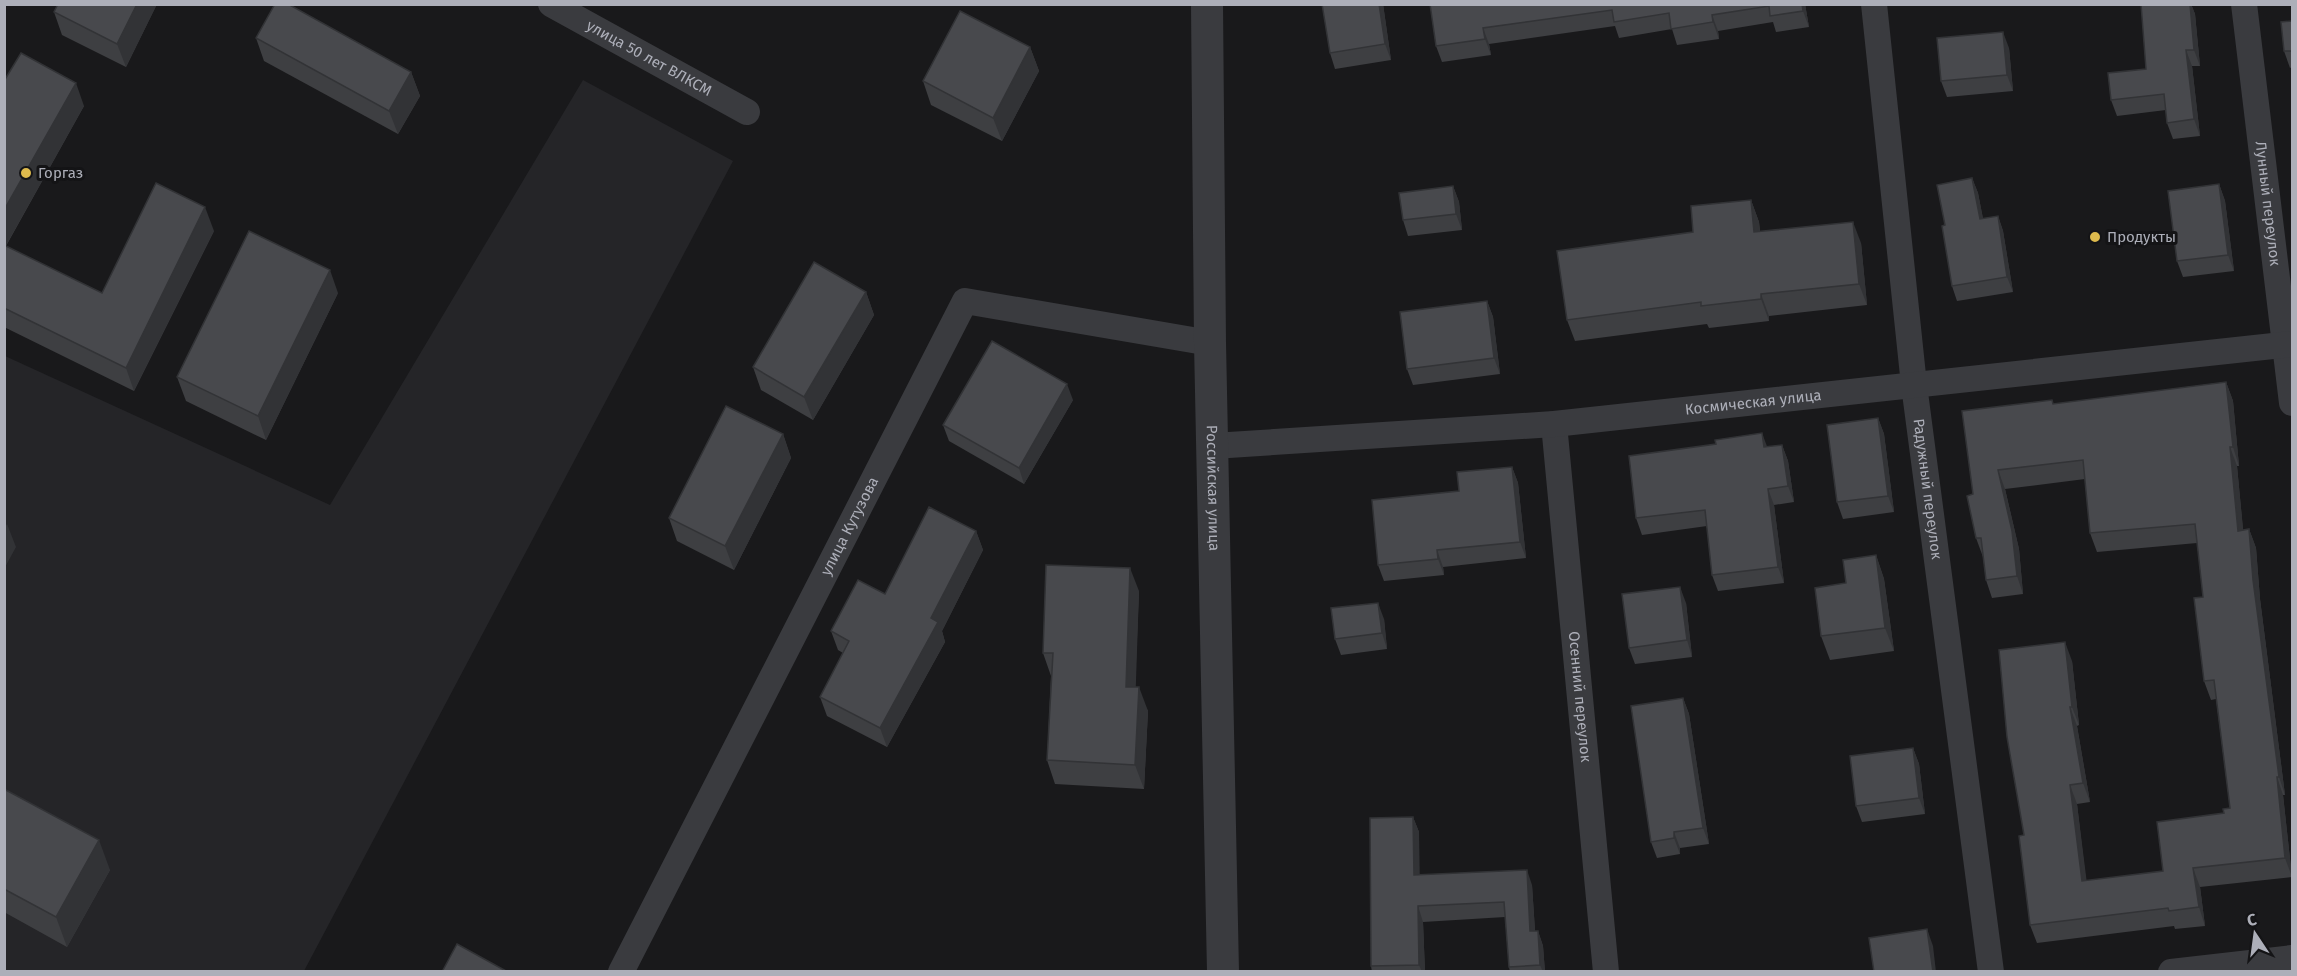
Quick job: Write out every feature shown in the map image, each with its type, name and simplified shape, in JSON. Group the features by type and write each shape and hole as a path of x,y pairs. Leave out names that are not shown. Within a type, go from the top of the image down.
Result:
{"street":[{"name":"улица 50 лет ВЛКСМ","path":"551,4 747,112"},
{"name":"Российская улица","path":"1207,4 1210,343 1223,972"},
{"name":"Радужный переулок","path":"1874,4 1914,385 1990,972"},
{"name":"Лунный переулок","path":"2244,4 2289,344 2292,403"},
{"name":"улица Кутузова","path":"621,972 965,301 1210,343"},
{"name":"Космическая улица","path":"1213,446 1554,424 2289,344"},
{"name":"Осенний переулок","path":"1554,424 1606,972"},
{"path":"2171,972 2292,958"}],"shaded area":[{"path":"583,80 733,161 304,971 5,972 5,356 330,505"}],"building":[{"path":"58,4 137,4 117,44 54,12"},
{"path":"275,4 288,4 411,72 389,111 256,38"},
{"path":"1322,4 1379,4 1385,44 1330,53"},
{"path":"1430,4 1802,4 1803,11 1770,16 1769,6 1712,15 1713,22 1671,29 1669,13 1614,22 1612,10 1483,28 1485,39 1436,46"},
{"path":"2141,4 2190,4 2194,50 2186,50 2194,119 2167,123 2164,94 2111,100 2108,73 2146,69"},
{"path":"960,11 1030,47 993,118 923,81"},
{"path":"2292,21 2292,51 2284,51 2281,22"},
{"path":"2003,32 2007,75 1941,81 1937,38"},
{"path":"21,53 76,83 4,210 4,81"},
{"path":"1972,178 1980,219 1998,216 2007,277 1952,286 1942,226 1945,225 1937,185"},
{"path":"156,183 205,207 126,368 4,308 4,245 102,293"},
{"path":"2219,184 2228,255 2177,261 2168,191"},
{"path":"1453,186 1456,214 1403,220 1399,193"},
{"path":"1751,200 1754,232 1853,222 1859,284 1761,294 1761,299 1701,306 1701,302 1567,320 1557,251 1693,232 1691,206"},
{"path":"249,231 330,270 258,416 177,377"},
{"path":"814,262 866,292 804,397 753,367"},
{"path":"1487,301 1494,358 1407,369 1400,312"},
{"path":"992,341 1067,384 1019,468 943,425"},
{"path":"2226,382 2238,531 2249,529 2253,580 2279,777 2277,777 2285,858 2193,868 2199,907 2169,911 2168,908 2030,925 2019,836 2024,835 2007,737 1999,650 2065,642 2072,707 2070,707 2083,783 2070,785 2082,881 2163,871 2157,822 2224,813 2223,809 2230,808 2214,680 2204,681 2194,598 2203,597 2195,524 2090,533 2083,460 1998,470 2012,531 2017,576 1986,580 1981,538 1976,538 1967,496 1973,494 1962,411 2052,400 2053,404"},
{"path":"726,406 783,434 725,546 669,518"},
{"path":"1878,418 1888,496 1837,502 1827,425"},
{"path":"1762,433 1764,447 1782,445 1788,486 1768,489 1778,567 1712,575 1705,510 1636,518 1629,456 1716,444 1715,440"},
{"path":"1512,467 1520,542 1437,550 1438,559 1378,565 1372,500 1459,491 1457,472"},
{"path":"929,507 976,531 931,618 938,622 880,728 820,697 849,641 831,631 858,580 885,594"},
{"path":"1876,555 1885,628 1821,636 1815,588 1846,583 1843,560"},
{"path":"1046,565 1130,568 1126,687 1139,687 1135,765 1047,760 1053,653 1043,653"},
{"path":"1680,587 1687,640 1629,648 1622,594"},
{"path":"1378,603 1382,633 1335,639 1331,608"},
{"path":"1683,698 1703,828 1674,832 1674,838 1651,842 1631,706"},
{"path":"1913,748 1919,798 1856,806 1850,756"},
{"path":"4,789 99,840 56,917 4,889"},
{"path":"1413,817 1414,875 1527,870 1530,931 1538,931 1540,965 1509,967 1504,902 1418,906 1419,965 1371,966 1370,818"},
{"path":"1927,929 1933,972 1874,972 1869,938"},
{"path":"457,944 506,971 506,972 442,972"}],"place":[{"name":"Горгаз","path":"26,173"},
{"name":"Продукты","path":"2095,237"}]}
